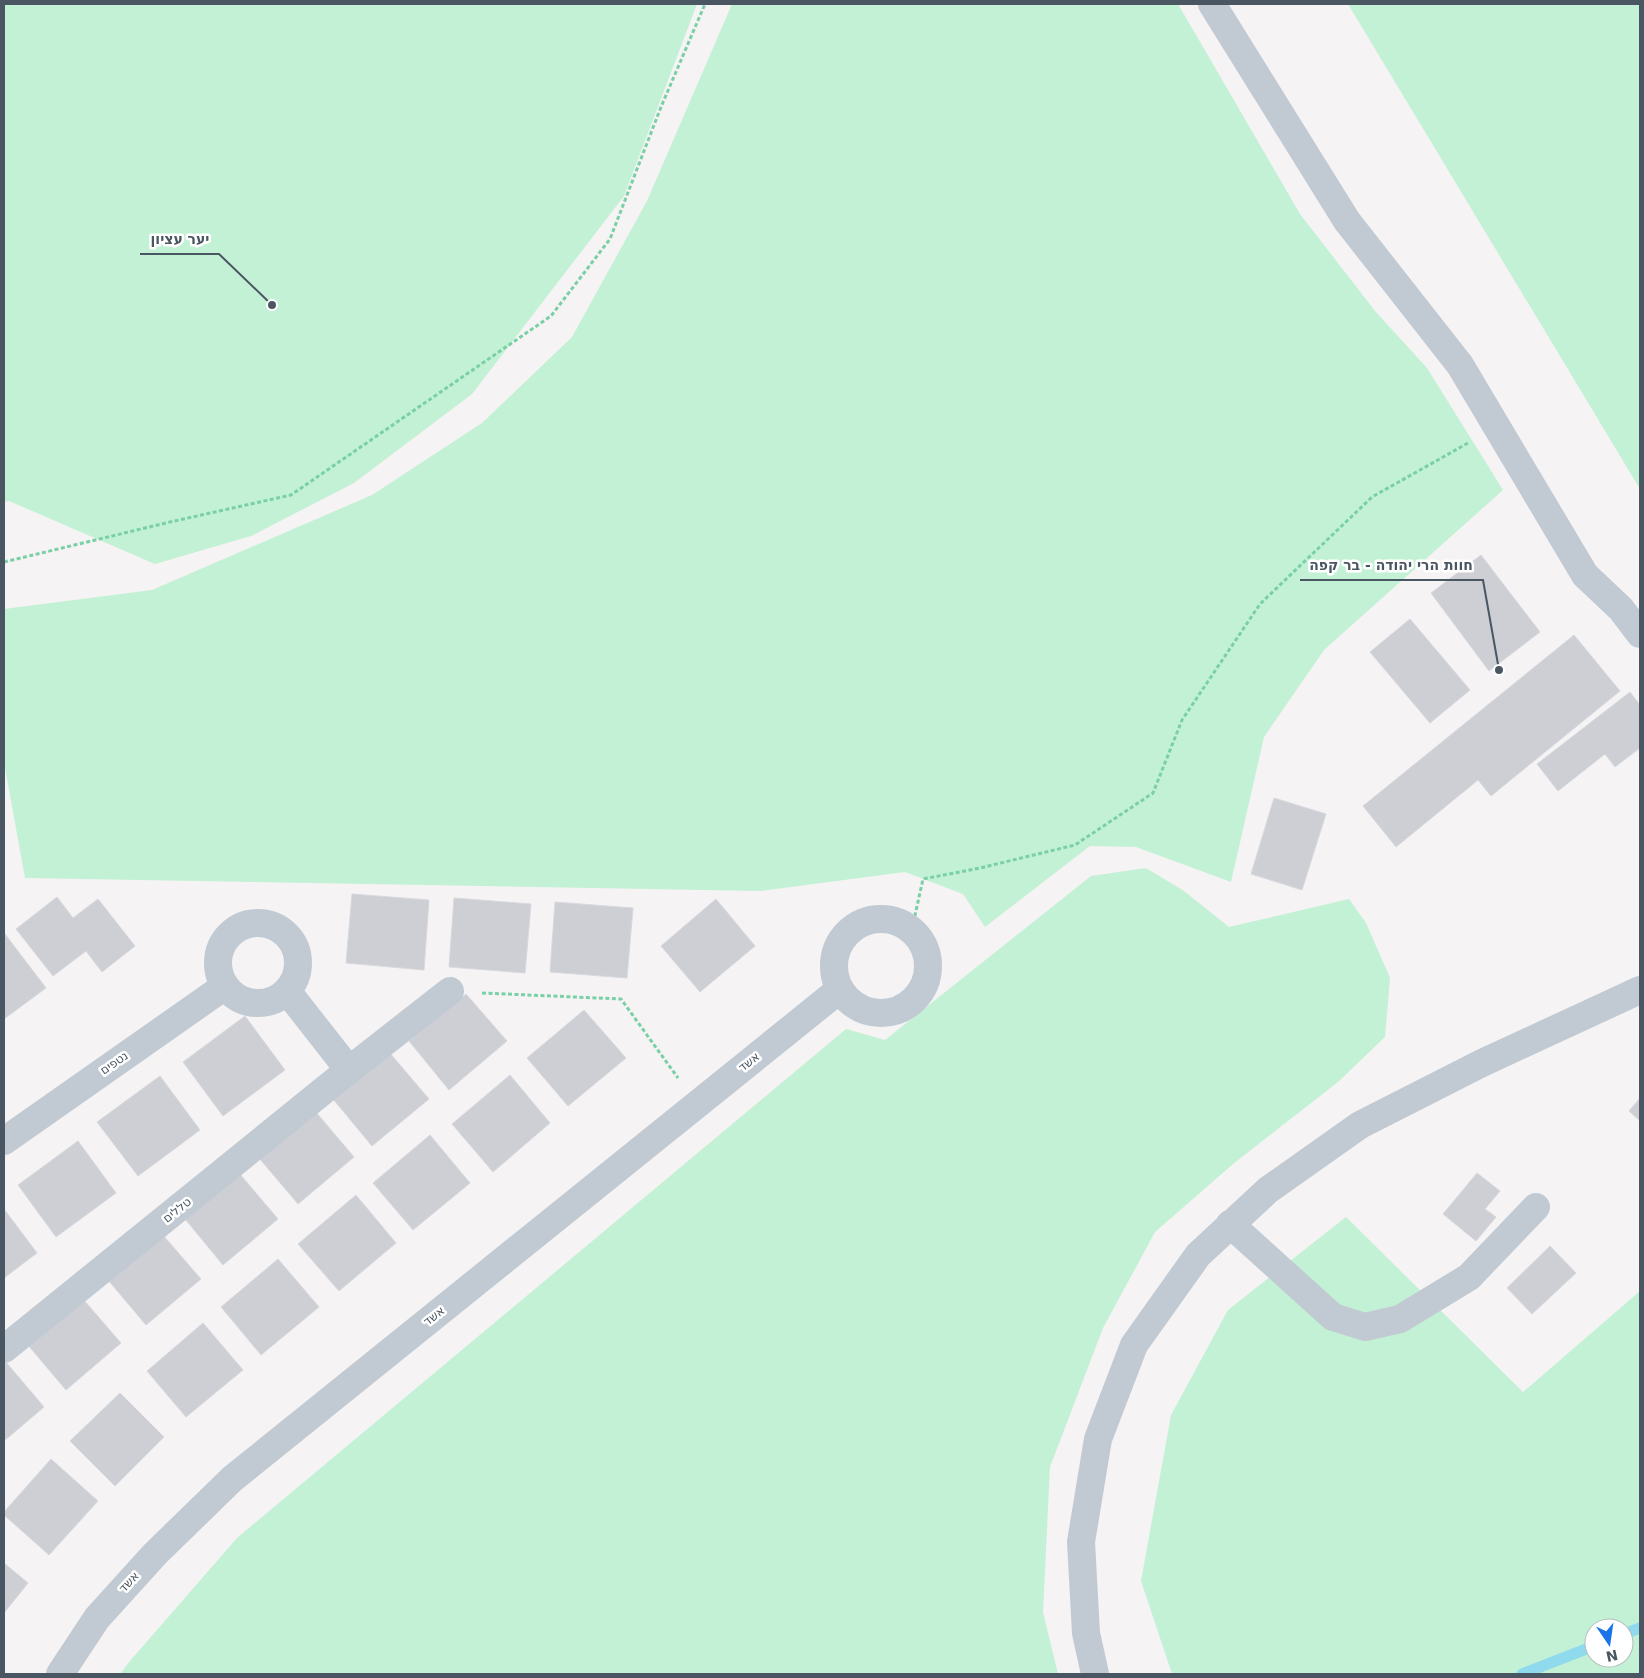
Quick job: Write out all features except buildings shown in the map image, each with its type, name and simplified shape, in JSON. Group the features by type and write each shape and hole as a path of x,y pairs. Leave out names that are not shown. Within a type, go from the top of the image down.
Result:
{"street":[{"path":"1212,4 1347,221 1460,365 1585,574 1621,609 1640,634"},
{"path":"881,919 897,921 912,929 922,942 928,957 928,972 924,986 916,998 904,1007 890,1013 875,1013 861,1009 848,1001 839,990 834,974 834,958 840,942 850,930 865,921 881,919"},
{"path":"248,923 262,923 274,926 286,933 298,955 298,968 294,981 287,991 275,999 262,1003 247,1002 225,986 219,974 218,961 221,948 227,937 237,928 248,923"},
{"name":"נטפים","path":"4,1141 225,986"},
{"name":"אשד","path":"60,1674 97,1618 155,1554 232,1479 839,990"},
{"path":"1095,1674 1086,1633 1081,1542 1098,1439 1134,1345 1198,1255 1268,1190 1360,1125 1482,1063 1640,990"},
{"path":"287,991 349,1070"},
{"name":"טללים","path":"4,1349 349,1070 450,991"},
{"path":"1230,1224 1332,1317 1365,1327 1400,1319 1469,1277 1536,1207"}],"path":[{"path":"4,562 291,495 551,316 610,238 661,107 705,4"},
{"path":"912,929 923,879 980,868 1075,845 1153,793 1182,720 1260,604 1372,497 1497,426"},
{"path":"450,991 621,999 697,1104"}],"green space":[{"path":"4,4 697,4 624,196 472,394 354,483 251,536 155,564 9,501 4,502"},
{"path":"732,4 1178,4 1300,214 1375,311 1427,368 1503,490 1324,650 1264,737 1231,882 1136,847 1090,846 985,927 963,894 905,872 761,891 25,878 4,762 4,609 152,590 372,495 482,423 572,337 647,201"},
{"path":"1348,4 1640,4 1640,489"},
{"path":"1146,868 1184,891 1229,927 1349,899 1366,923 1390,978 1385,1037 1338,1082 1233,1164 1155,1232 1103,1328 1050,1467 1043,1612 1058,1674 120,1674 237,1538 846,1029 885,1040 1091,876"},
{"path":"1346,1217 1523,1392 1640,1291 1640,1674 1172,1674 1141,1581 1171,1415 1228,1310"}],"waterway":[{"path":"1634,1630 1640,1628"},
{"path":"1522,1674 1584,1650"}],"place":[{"name":"יער עציון","path":"272,305"},
{"name":"חוות הרי יהודה - בר קפה","path":"1499,670"}]}
